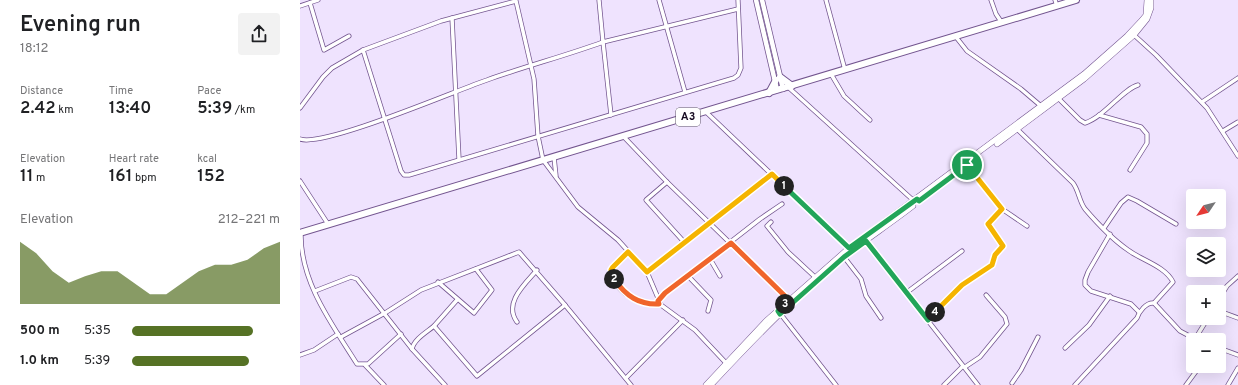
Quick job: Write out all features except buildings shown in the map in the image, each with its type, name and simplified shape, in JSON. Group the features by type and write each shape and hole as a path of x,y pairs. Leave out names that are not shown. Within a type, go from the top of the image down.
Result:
{"highway":[{"name":"A3","path":"301,232 956,37 1002,23 1056,3 1076,0"},
{"path":"769,93 778,78 784,82 785,88"}],"main road":[{"path":"711,385 789,300 814,277 1084,74 1128,36 1146,15 1147,0"},
{"path":"706,385 726,363 779,312 844,257 850,250 866,241 917,200 1084,79 1134,35 1147,19 1151,8 1151,0"}],"street":[{"path":"302,0 302,5 318,0"},
{"path":"300,108 323,76 332,68 363,50 452,18 517,0 534,79 538,136 543,160 578,207 595,220 647,272 659,302 703,338 726,363"},
{"path":"599,0 611,115"},
{"path":"659,0 685,92"},
{"path":"363,50 401,171 404,175 726,81 738,75 741,68 741,58 738,0"},
{"path":"756,0 778,78 785,88 917,200"},
{"path":"762,0 778,78"},
{"path":"826,0 845,70"},
{"path":"991,0 996,14 1002,23"},
{"path":"310,3 324,50 349,36"},
{"path":"300,139 305,141 318,139 384,119 457,91 603,42 738,9"},
{"path":"994,25 996,14"},
{"path":"452,18 457,91 459,159"},
{"path":"1134,35 1202,102 1223,130 1238,156"},
{"path":"956,37 967,51 1021,89 1042,106"},
{"path":"831,74 844,96 870,120"},
{"path":"1202,102 1238,78"},
{"path":"1058,98 1083,123 1099,115 1130,89 1138,85"},
{"path":"706,112 850,250"},
{"path":"1099,115 1141,127 1147,134 1147,144 1130,170"},
{"path":"1223,130 1238,122"},
{"path":"1017,128 1073,183 1078,191 1082,204 1110,234 1126,249 1160,268 1173,280 1173,284 1154,303 1148,304 1139,312 1137,318 1075,385"},
{"path":"623,136 667,182 789,300"},
{"path":"554,157 556,177"},
{"path":"967,165 1002,209 1020,223 1027,226"},
{"path":"647,272 772,174"},
{"path":"300,181 328,224"},
{"path":"667,182 646,200 685,243"},
{"path":"1104,228 1121,203 1128,197 1176,224"},
{"path":"628,252 611,270 614,280 623,292 635,300 648,305 659,302 662,296 760,219 782,204"},
{"path":"928,320 962,285 992,265 995,255 1002,248 1003,244 988,223 1002,209"},
{"path":"771,222 767,226 770,231 814,277"},
{"path":"301,232 302,255 324,314 357,364 365,365 384,385"},
{"path":"1110,234 1088,272 1084,283 1091,291 1131,304 1139,312"},
{"path":"866,241 978,385"},
{"path":"906,293 962,251"},
{"path":"300,355 314,350 385,313 408,297 438,282 520,252 537,270 631,385"},
{"path":"844,257 861,280 866,296 881,318"},
{"path":"710,259 720,276"},
{"path":"438,282 472,314 491,292 492,288 476,269"},
{"path":"517,322 513,312 512,303 520,290 537,270"},
{"path":"688,276 711,300 708,312"},
{"path":"1226,288 1238,276"},
{"path":"315,291 354,277 364,287 444,385"},
{"path":"656,295 662,296"},
{"path":"944,385 964,367 980,357 1007,324 1005,317 986,295"},
{"path":"1065,348 1089,325 1110,296"},
{"path":"412,346 434,326 457,300"},
{"path":"1154,303 1180,331 1186,334"},
{"path":"434,326 477,376 565,305"},
{"path":"779,312 836,385"},
{"path":"1226,314 1238,318"},
{"path":"626,378 682,320"},
{"path":"365,365 401,334"},
{"path":"1013,384 1038,337"},
{"path":"1226,351 1238,355"},
{"path":"1228,385 1238,368"},
{"path":"1186,385 1195,373"}],"route":[{"path":"967,165 1002,209 988,224 1003,246 995,255 992,265 957,289 928,320 866,241 844,257 780,314 778,311 789,300 731,243 665,293 658,301 659,304 648,305 630,298 623,292 612,275 611,270 613,267 628,252 647,272 652,269 772,174 849,248 917,199 919,201 967,165"}]}
